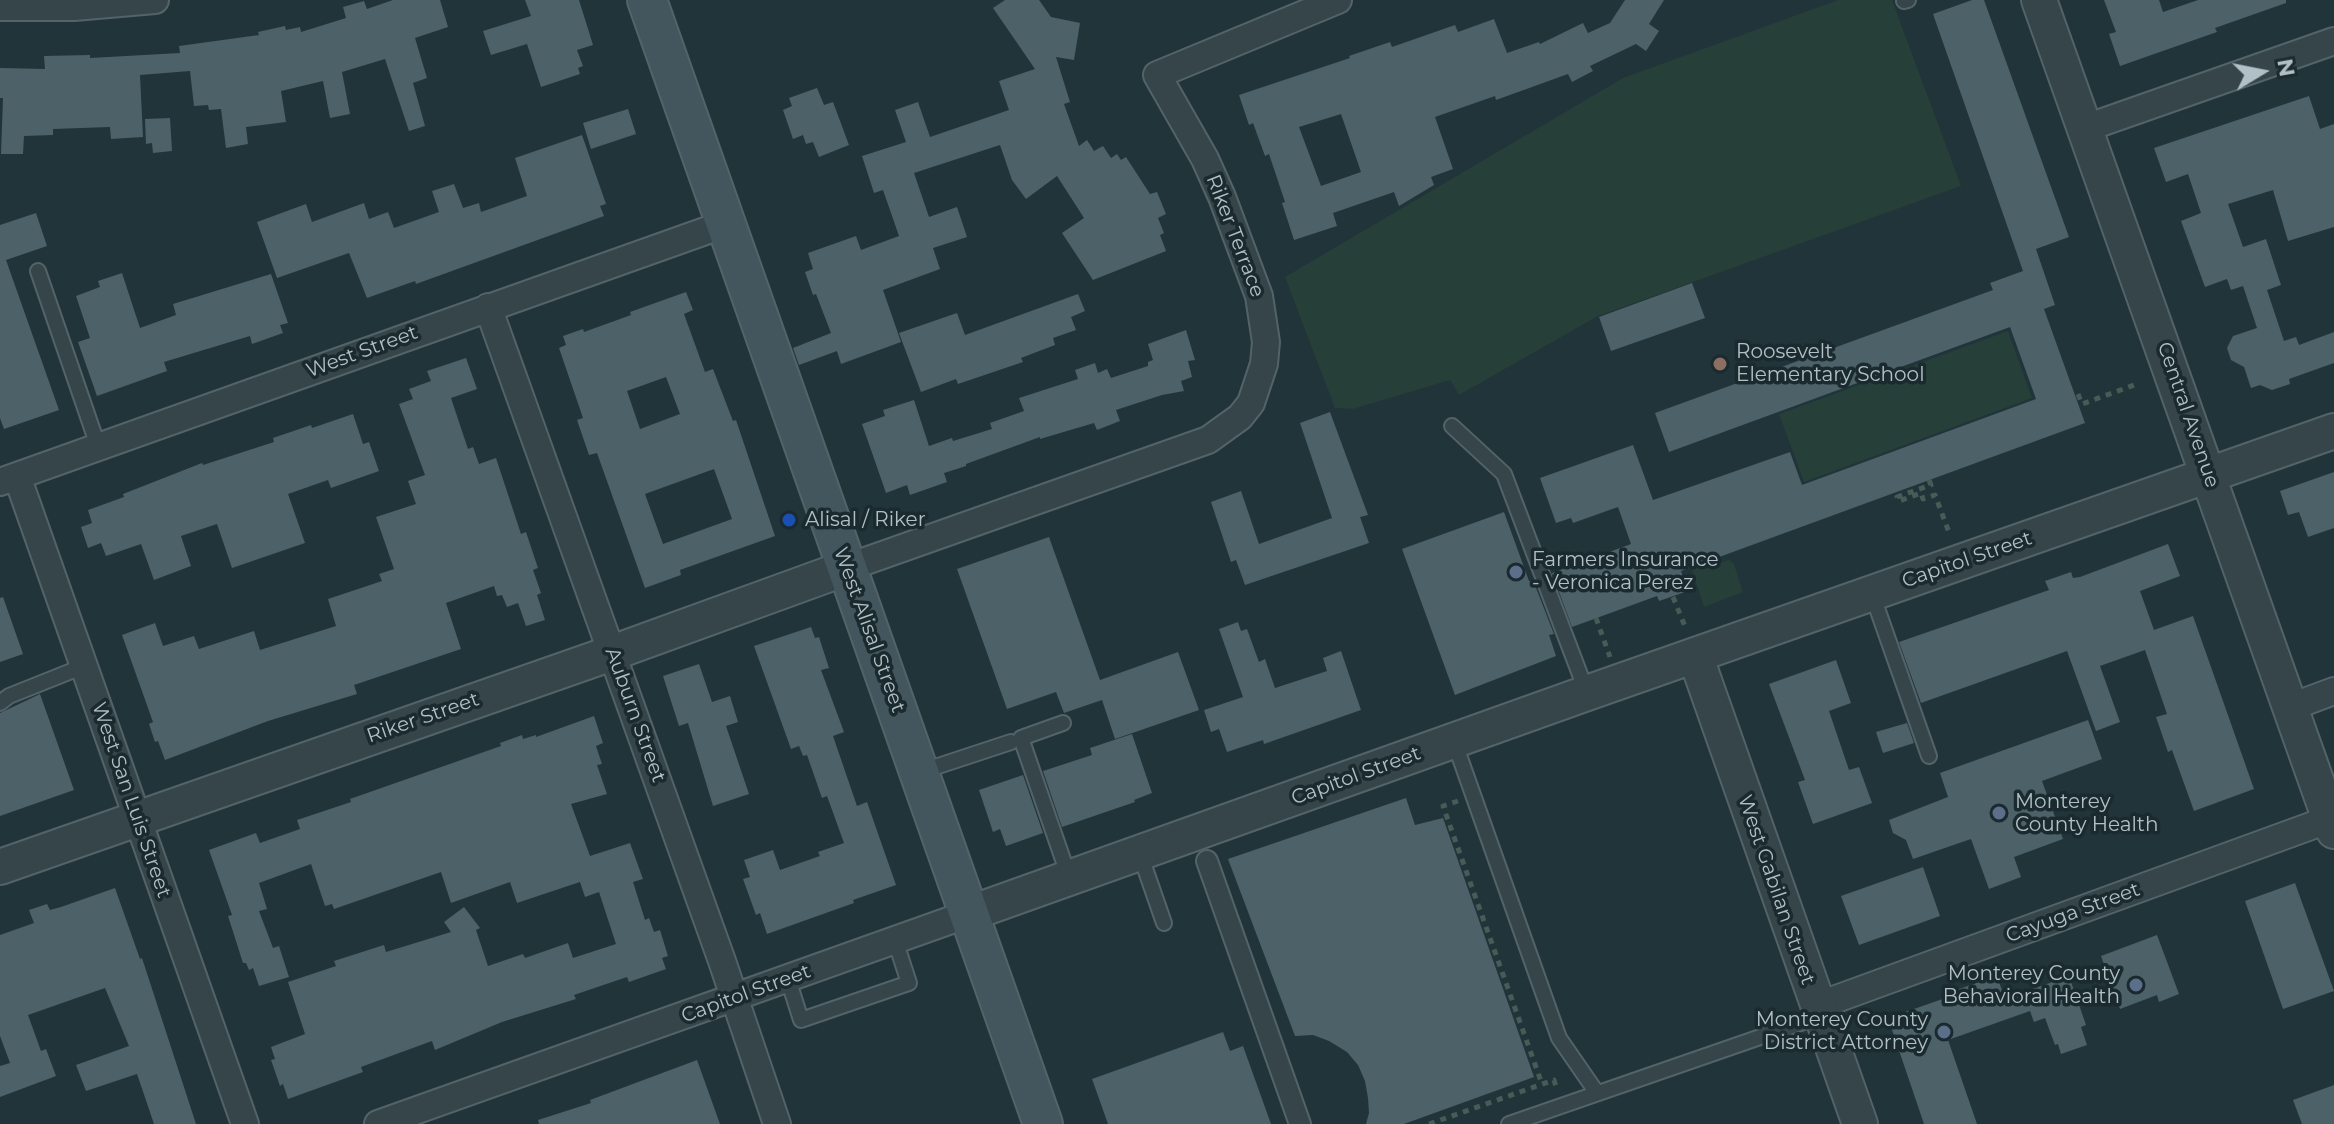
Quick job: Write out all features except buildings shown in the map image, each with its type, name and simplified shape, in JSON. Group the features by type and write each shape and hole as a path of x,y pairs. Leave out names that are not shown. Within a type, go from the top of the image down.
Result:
{"main road":[{"name":"West Alisal Street","path":"647,0 1043,1124"}],"street":[{"path":"0,7 74,7 155,0"},
{"name":"Riker Terrace","path":"846,568 1208,440 1240,417 1251,403 1264,364 1266,342 1259,296 1222,197 1157,75 1338,0"},
{"name":"Central Avenue","path":"2039,0 2332,825"},
{"path":"2086,128 2334,41"},
{"name":"West Street","path":"8,479 725,224"},
{"name":"Auburn Street","path":"488,307 735,998 777,1124"},
{"name":"Capitol Street","path":"378,1124 1587,693 1690,642 1871,593 2334,431"},
{"name":"West San Luis Street","path":"8,479 84,666 245,1124"},
{"name":"Riker Street","path":"0,867 846,568"},
{"name":"West Gabilan Street","path":"1690,642 1860,1124"},
{"path":"2291,707 2334,691"},
{"name":"Cayuga Street","path":"1819,1011 2332,825"},
{"path":"1207,861 1300,1124"}],"lane":[{"path":"38,271 98,446"},
{"path":"1452,426 1504,474 1587,693"},
{"path":"1871,593 1929,756"},
{"path":"0,703 9,696 84,666"},
{"path":"1063,723 1021,738 1069,879"},
{"path":"1454,741 1559,1038 1597,1093"},
{"path":"919,773 1011,742"},
{"path":"1140,854 1164,923"},
{"path":"788,979 801,1020 909,983 895,940"},
{"path":"1509,1124 1819,1011"}],"path":[{"path":"2078,394 2082,404 2137,384"},
{"path":"1935,495 1923,499 1921,493 1899,501 1897,497 1930,482 1935,495 1950,535"},
{"path":"1673,597 1690,642"},
{"path":"1596,618 1610,657"},
{"path":"1457,787 1462,800 1443,806 1542,1084"},
{"path":"1429,1124 1554,1080"}],"green space":[{"path":"1838,0 1892,0 1961,186 1598,316 1459,395 1450,380 1353,409 1335,408 1285,277 1623,78"},
{"path":"2008,331 2032,398 1804,482 1779,414"},
{"path":"1710,559 1716,564 1729,560 1734,564 1743,592 1704,607 1690,564"}],"place":[{"name":"Roosevelt Elementary School","path":"1720,364"},
{"name":"Alisal / Riker","path":"789,520"},
{"name":"Farmers Insurance - Veronica Perez","path":"1516,572"},
{"name":"Monterey County Health","path":"1999,813"},
{"name":"Monterey County Behavioral Health","path":"2136,985"},
{"name":"Monterey County District Attorney","path":"1944,1032"}]}
